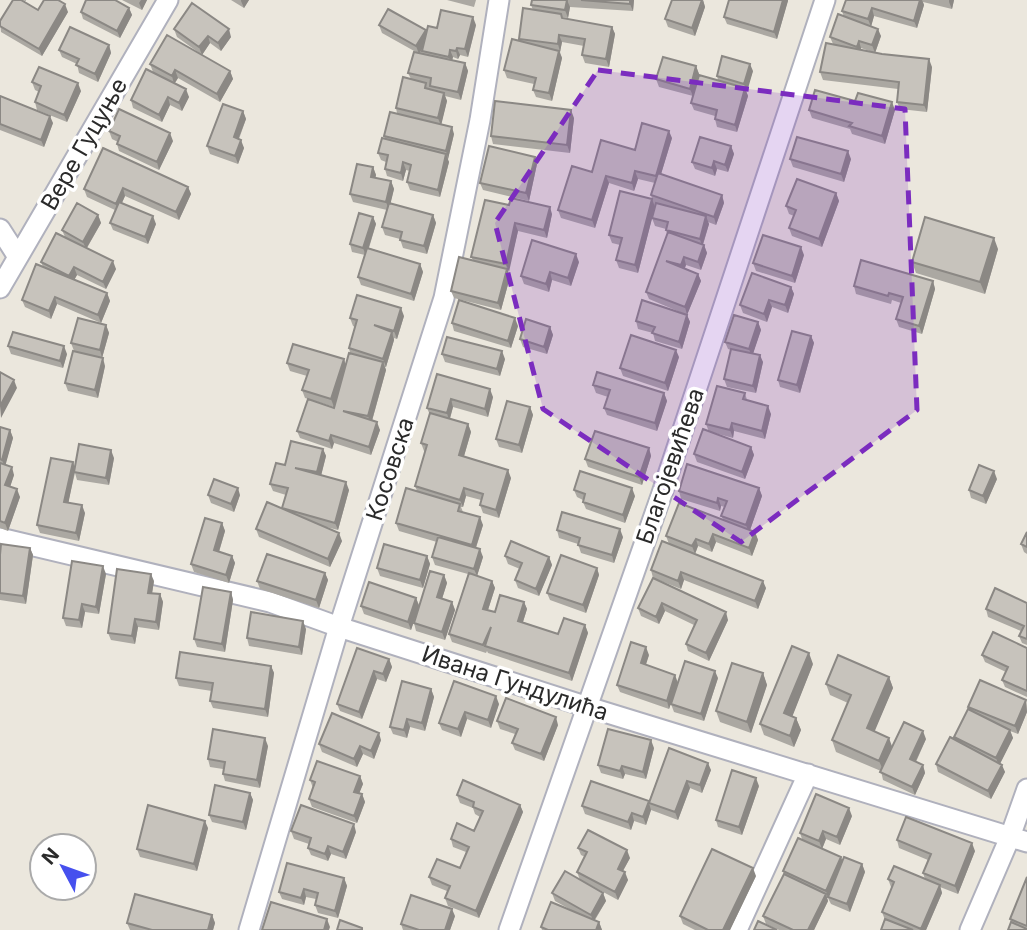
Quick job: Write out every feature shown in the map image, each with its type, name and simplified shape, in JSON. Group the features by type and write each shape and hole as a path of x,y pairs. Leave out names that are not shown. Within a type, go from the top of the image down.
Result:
{"street":[{"name":"Вере Гуцуње","path":"0,288 168,0"},
{"name":"Косовска","path":"249,930 339,627 444,298 480,120 499,0"},
{"name":"Благојевићева","path":"509,930 588,707 825,0"},
{"path":"0,229 18,257"},
{"name":"Ивана Гундулића","path":"0,538 270,602 339,627 588,707 1019,839"},
{"path":"737,930 808,774"},
{"path":"970,930 1019,839 1027,789"}],"highlighted area":[{"path":"598,70 905,109 917,410 741,542 543,409 495,223"}],"building":[{"path":"13,0 21,0 38,10 44,0 58,0 65,4 39,49 0,26 0,21"},
{"path":"86,0 115,0 129,8 117,31 81,12"},
{"path":"532,0 567,0 565,10 531,5"},
{"path":"581,0 630,0 630,4"},
{"path":"672,0 702,0 692,28 665,19"},
{"path":"729,0 783,0 774,32 724,17"},
{"path":"846,0 920,0 914,21 872,8 868,19 842,11"},
{"path":"192,3 229,29 218,43 208,36 199,47 174,29"},
{"path":"523,8 612,27 606,59 582,55 585,39 559,35 558,44 519,39"},
{"path":"388,9 426,30 416,46 379,25"},
{"path":"441,10 473,17 465,49 450,50 449,57 422,51 428,26 437,28"},
{"path":"838,14 878,29 872,45 859,41 857,47 830,37"},
{"path":"70,27 109,45 95,74 76,65 79,59 59,50"},
{"path":"167,35 230,71 217,94 175,70 172,76 150,64"},
{"path":"512,39 559,51 549,93 533,90 536,78 504,70"},
{"path":"826,43 882,54 929,59 924,105 897,102 899,82 820,72"},
{"path":"414,52 465,63 458,92 430,86 431,78 408,73"},
{"path":"722,56 750,64 744,84 717,76"},
{"path":"663,57 696,66 690,89 656,79"},
{"path":"39,67 78,83 64,115 35,102 41,86 32,82"},
{"path":"146,69 186,89 179,103 168,97 159,115 131,100"},
{"path":"699,75 745,88 735,125 715,119 717,110 691,103"},
{"path":"403,77 426,83 425,88 444,93 438,118 396,108"},
{"path":"815,90 855,101 858,93 892,102 882,136 849,126 852,123 809,110"},
{"path":"0,96 50,116 41,140 0,124"},
{"path":"495,101 571,110 567,145 491,136"},
{"path":"223,104 243,111 234,137 241,140 235,156 207,146"},
{"path":"119,109 170,133 157,162 117,144 120,136 109,131"},
{"path":"390,112 452,127 446,151 384,136"},
{"path":"642,123 669,131 656,176 635,171 632,183 606,176 592,220 558,210 572,166 592,172 601,140 635,150"},
{"path":"700,137 731,146 725,165 714,161 712,168 692,162"},
{"path":"797,137 848,151 841,174 790,159"},
{"path":"382,138 446,154 438,190 407,182 411,165 403,162 401,173 385,169 388,155 378,153"},
{"path":"489,146 535,157 526,193 480,183"},
{"path":"103,148 188,187 176,212 123,188 116,204 84,189"},
{"path":"357,164 373,167 371,177 391,181 386,202 350,194"},
{"path":"658,173 722,195 714,217 651,195"},
{"path":"797,179 836,193 819,239 789,228 796,210 786,206"},
{"path":"620,191 652,199 635,265 616,260 622,238 609,235"},
{"path":"511,198 550,207 544,230 515,223 506,264 471,257 485,200 509,205"},
{"path":"119,202 153,216 145,237 110,223"},
{"path":"77,203 98,215 83,242 62,230"},
{"path":"389,203 433,215 424,246 400,240 402,232 382,227"},
{"path":"656,203 706,216 700,239 666,230 668,222 652,218"},
{"path":"359,213 373,217 363,248 350,244"},
{"path":"925,217 994,238 980,282 912,262"},
{"path":"668,232 704,245 698,262 684,257 681,265 666,261 698,274 685,307 646,292"},
{"path":"56,233 113,261 103,282 74,267 69,276 41,262"},
{"path":"763,235 801,247 792,276 753,263"},
{"path":"532,240 576,254 568,278 550,272 546,284 521,276"},
{"path":"367,248 420,264 411,294 358,277"},
{"path":"459,257 507,269 498,303 451,291"},
{"path":"861,260 933,281 919,326 896,319 903,297 889,293 888,296 854,286"},
{"path":"36,264 107,293 98,315 55,297 49,311 22,300"},
{"path":"752,273 791,287 785,305 769,300 764,314 740,305"},
{"path":"357,295 401,308 394,331 374,325 392,332 383,359 349,348 357,320 350,318"},
{"path":"459,300 515,318 508,341 452,323"},
{"path":"642,300 687,315 679,342 652,333 655,327 636,321"},
{"path":"734,315 758,322 749,349 725,342"},
{"path":"78,318 106,325 100,350 71,343"},
{"path":"526,319 550,327 544,347 520,339"},
{"path":"792,331 811,336 797,385 778,380"},
{"path":"13,332 64,346 60,361 8,346"},
{"path":"631,335 676,350 665,383 620,368"},
{"path":"447,337 502,351 497,369 442,354"},
{"path":"293,344 344,359 331,399 302,390 309,370 287,363"},
{"path":"731,349 760,355 753,386 724,379"},
{"path":"73,351 103,358 95,390 65,383"},
{"path":"349,353 383,362 368,416 343,411 377,422 369,447 331,435 329,441 297,431 308,399 334,408"},
{"path":"0,372 14,380 0,406"},
{"path":"597,372 664,393 655,423 604,408 610,390 593,385"},
{"path":"437,374 490,389 485,409 451,399 447,413 427,408"},
{"path":"717,386 745,393 743,399 768,406 762,431 732,423 730,430 706,424"},
{"path":"507,401 530,407 519,445 496,439"},
{"path":"430,413 468,424 459,455 508,470 496,510 480,505 483,494 464,488 460,500 415,486 427,445 421,443"},
{"path":"0,427 10,430 2,460 0,459"},
{"path":"703,429 751,447 742,472 694,454"},
{"path":"595,431 649,448 639,477 585,459"},
{"path":"291,441 323,449 317,472 295,468 346,482 335,523 282,508 288,488 270,484 276,463 285,465"},
{"path":"79,444 111,450 106,478 74,472"},
{"path":"51,458 73,462 64,502 82,505 76,533 37,525"},
{"path":"0,463 12,467 5,485 17,489 5,523 0,521"},
{"path":"687,464 759,488 746,525 721,516 727,501 718,498 717,503 679,491"},
{"path":"979,465 994,471 983,496 969,490"},
{"path":"580,471 632,488 623,515 583,502 585,494 574,490"},
{"path":"214,479 238,488 231,504 208,495"},
{"path":"406,488 460,504 458,511 480,517 472,545 396,523"},
{"path":"267,502 339,533 328,559 256,529"},
{"path":"679,503 755,532 749,548 713,534 709,544 696,539 692,546 666,536"},
{"path":"562,512 620,529 612,555 578,545 580,538 557,530"},
{"path":"205,518 222,523 214,550 232,556 226,575 191,564"},
{"path":"1027,532 1027,547 1021,544"},
{"path":"438,537 480,549 474,569 432,557"},
{"path":"511,541 549,557 536,589 515,580 522,563 505,556"},
{"path":"662,541 763,581 755,601 681,572 678,581 651,570"},
{"path":"1,544 30,548 23,596 0,593"},
{"path":"384,544 427,556 420,580 377,568"},
{"path":"267,554 325,573 316,600 257,581"},
{"path":"561,555 597,568 583,605 547,593"},
{"path":"72,561 103,566 96,607 82,604 79,620 63,618"},
{"path":"117,569 151,574 148,593 160,594 156,622 135,619 132,636 108,633"},
{"path":"430,571 444,575 437,597 452,602 442,632 414,623"},
{"path":"469,573 492,581 483,609 495,612 500,595 524,602 518,621 558,634 564,618 585,625 569,673 485,646 491,627 483,645 449,634"},
{"path":"653,578 726,612 706,653 686,644 697,620 662,603 656,617 638,608"},
{"path":"369,582 416,598 408,622 361,606"},
{"path":"203,587 231,592 222,644 194,639"},
{"path":"995,588 1027,603 1027,639 1019,636 1024,626 986,609"},
{"path":"251,612 303,621 299,647 247,638"},
{"path":"993,632 1027,648 1027,691 1002,680 1008,667 982,655"},
{"path":"631,642 646,647 641,663 675,675 667,701 617,685"},
{"path":"792,646 809,653 784,713 796,718 790,736 760,724"},
{"path":"357,648 389,659 383,674 374,671 359,712 337,704"},
{"path":"180,652 271,666 265,709 210,701 213,683 176,678"},
{"path":"838,655 889,677 867,728 889,738 879,761 832,740 851,695 826,684"},
{"path":"685,661 715,671 701,714 671,704"},
{"path":"732,663 763,673 747,722 716,711"},
{"path":"980,680 1026,700 1015,726 968,707"},
{"path":"402,681 431,689 422,723 407,719 404,730 390,727"},
{"path":"454,681 496,696 488,720 465,712 458,729 439,723"},
{"path":"506,698 556,717 541,754 512,743 518,729 497,721"},
{"path":"968,709 1010,730 996,758 954,737"},
{"path":"332,713 379,733 371,751 360,746 354,759 319,744"},
{"path":"904,722 923,731 910,759 923,765 912,787 880,772"},
{"path":"213,729 265,738 257,780 223,774 225,762 208,759"},
{"path":"608,729 651,740 643,772 622,766 620,771 598,765"},
{"path":"950,737 1002,765 988,791 936,764"},
{"path":"669,748 708,763 700,785 687,781 675,812 649,803"},
{"path":"317,761 360,776 354,792 362,794 354,816 309,799 315,782 310,780"},
{"path":"732,770 756,778 739,827 716,820"},
{"path":"463,780 520,805 476,911 445,898 450,886 429,877 437,859 460,868 469,847 451,839 457,823 474,831 483,811 473,807 474,802 457,795"},
{"path":"591,781 649,801 643,817 632,813 628,822 582,806"},
{"path":"215,785 250,793 243,822 209,815"},
{"path":"816,794 849,808 837,837 823,831 819,841 800,833"},
{"path":"148,805 205,821 194,864 137,849"},
{"path":"301,805 354,824 343,852 328,846 325,854 308,848 311,838 291,831"},
{"path":"906,817 972,843 955,886 923,873 931,854 897,840"},
{"path":"588,830 627,850 618,869 625,872 615,892 577,872 587,852 578,848"},
{"path":"798,838 841,857 826,891 783,871"},
{"path":"712,849 753,868 723,930 708,930 680,916"},
{"path":"844,857 862,864 847,904 828,897"},
{"path":"287,863 344,878 335,911 315,905 318,893 304,889 301,898 279,892"},
{"path":"894,866 940,885 921,929 882,912 894,882 888,879"},
{"path":"565,871 603,893 591,915 552,893"},
{"path":"784,874 826,894 808,930 793,930 763,916"},
{"path":"1027,877 1027,926 1010,919"},
{"path":"135,894 212,915 208,930 152,930 127,923"},
{"path":"411,895 452,909 445,930 419,930 401,924"},
{"path":"271,902 327,919 324,930 262,930"},
{"path":"551,902 599,922 596,930 548,930 541,927"},
{"path":"885,919 913,930 881,930"},
{"path":"340,920 362,928 362,930 337,930"},
{"path":"758,921 777,930 754,930"},
{"path":"1011,922 1027,929 1027,930 1008,930"}]}
